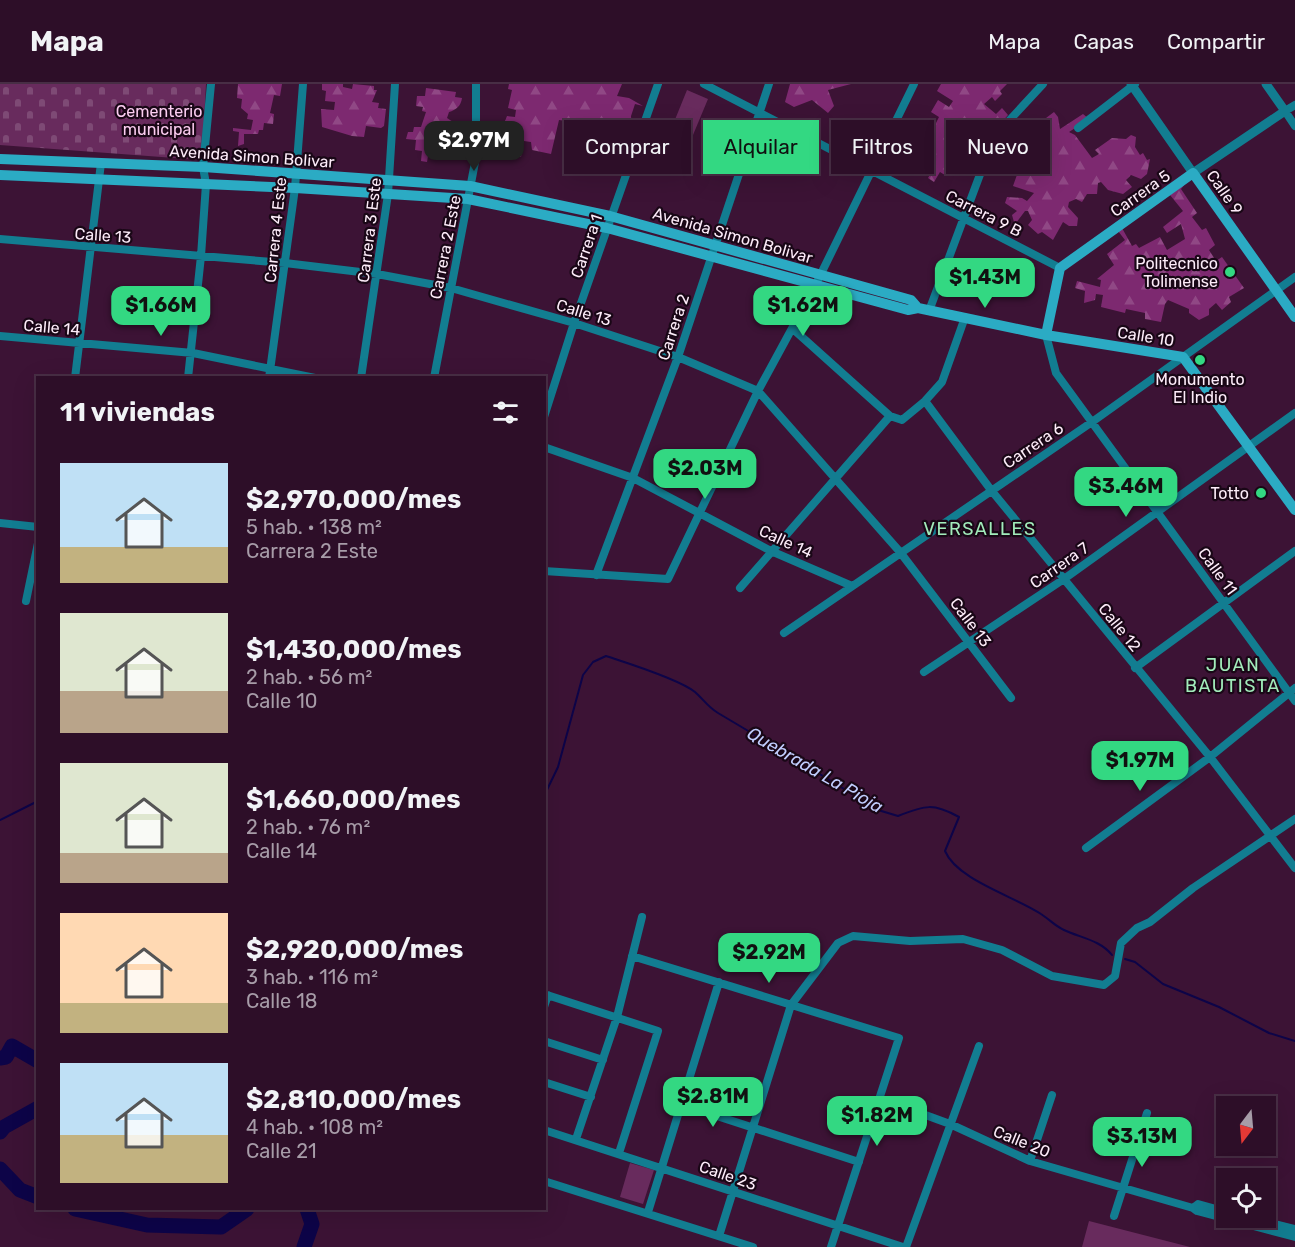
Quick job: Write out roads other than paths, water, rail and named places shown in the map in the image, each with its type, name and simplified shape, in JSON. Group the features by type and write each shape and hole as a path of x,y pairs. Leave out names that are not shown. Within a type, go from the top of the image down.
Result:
{"main road":[{"name":"Avenida Simon Bolivar","path":"0,159 203,167 470,186 610,216 714,245 818,281"},
{"name":"Carrera 5","path":"1060,268 1193,173"},
{"name":"Calle 9","path":"1193,173 1295,318"},
{"name":"Avenida Simon Bolivar","path":"0,175 206,183 468,199 607,228 710,257 911,300 924,310"},
{"path":"1046,335 1060,268"},
{"name":"Calle 10","path":"924,310 1046,335 1183,357 1295,510"}],"street":[{"path":"188,376 193,353 201,256 206,183 203,167 211,84"},
{"name":"Carrera 4 Este","path":"269,376 295,188 303,84"},
{"name":"Carrera 3 Este","path":"361,376 388,194 395,84"},
{"name":"Carrera 2 Este","path":"434,376 476,157 476,84"},
{"name":"Carrera 1","path":"546,411 610,216 658,84"},
{"name":"Carrera 9 B","path":"704,84 831,150"},
{"name":"Carrera 2","path":"596,575 678,357 769,84"},
{"path":"896,120 914,84"},
{"path":"924,310 965,219 994,137 1043,84"},
{"path":"1266,84 1295,126"},
{"path":"1078,128 1133,85"},
{"name":"Calle 9","path":"1133,85 1193,173"},
{"name":"Carrera 5","path":"1193,173 1295,105"},
{"path":"75,376 101,163"},
{"path":"546,571 668,579 758,391 818,281 868,174"},
{"name":"Carrera 9 B","path":"878,174 1060,268"},
{"name":"Calle 13","path":"0,239 285,263 377,274 451,288 574,323 678,357 758,391 900,552 1011,698"},
{"name":"Carrera 6","path":"784,633 1092,422 1295,277"},
{"path":"793,329 890,416 902,420 925,401 942,382 964,320"},
{"name":"Calle 11","path":"1046,335 1056,373 1224,602 1292,690 1295,701"},
{"name":"Calle 14","path":"0,336 193,353 306,376"},
{"name":"Calle 12","path":"925,401 991,490 1210,757 1295,868"},
{"name":"Carrera 7","path":"924,672 1064,579 1295,413"},
{"path":"740,588 890,416"},
{"name":"Calle 14","path":"546,448 633,478 771,551 852,586"},
{"path":"0,523 36,527"},
{"path":"1135,668 1295,551"},
{"path":"26,601 36,553"},
{"path":"1086,848 1210,757 1292,690"},
{"path":"719,1236 791,1005 838,943 852,936 910,941 948,938 977,942 1002,950 1052,976 1104,985 1115,976 1121,943 1137,928 1150,922 1193,888 1272,837 1295,819"},
{"path":"576,1139 617,1017 642,917"},
{"path":"632,956 898,1038 831,1247"},
{"path":"648,1212 719,982"},
{"path":"546,994 658,1031 619,1153"},
{"path":"546,1042 603,1060"},
{"path":"904,1247 979,1046"},
{"path":"546,1083 591,1097"},
{"path":"1030,1161 1052,1095"},
{"name":"Calle 20","path":"879,1098 950,1124 1030,1161 1193,1208"},
{"path":"680,1104 859,1162"},
{"path":"1114,1216 1147,1113"},
{"name":"Calle 23","path":"546,1131 904,1247"},
{"path":"546,1182 753,1247"},
{"path":"1216,1209 1198,1204 1193,1208 1295,1237"},
{"path":"1276,1224 1295,1229"}],"waterway":[{"name":"Quebrada La Pioja","path":"546,792 558,767 583,675 593,662 606,656 687,687 718,713 878,810 898,816 929,807 942,809 959,817 945,851 962,871 1044,916 1061,928 1096,943 1112,955"},
{"name":"Quebrada La Pioja","path":"0,820 36,802"},
{"name":"Quebrada La Pioja","path":"1125,959 1135,962 1163,984 1219,1007 1269,1033 1295,1041"},
{"path":"0,1058 6,1057 12,1046 36,1060"},
{"path":"0,1132 4,1127 36,1109"},
{"path":"0,1169 20,1190 36,1196"},
{"path":"80,1210 147,1225 221,1227 246,1210"},
{"path":"304,1247 312,1224 307,1210"}],"place":[{"name":"Politecnico Tolimense","path":"1230,272"},
{"name":"Monumento El Indio","path":"1200,360"},
{"name":"Totto","path":"1261,493"}],"district":[{"name":"VERSALLES","path":"980,529"},
{"name":"JUAN BAUTISTA","path":"1233,675"}],"park label":[{"name":"Cementerio municipal","path":"159,120"}]}
